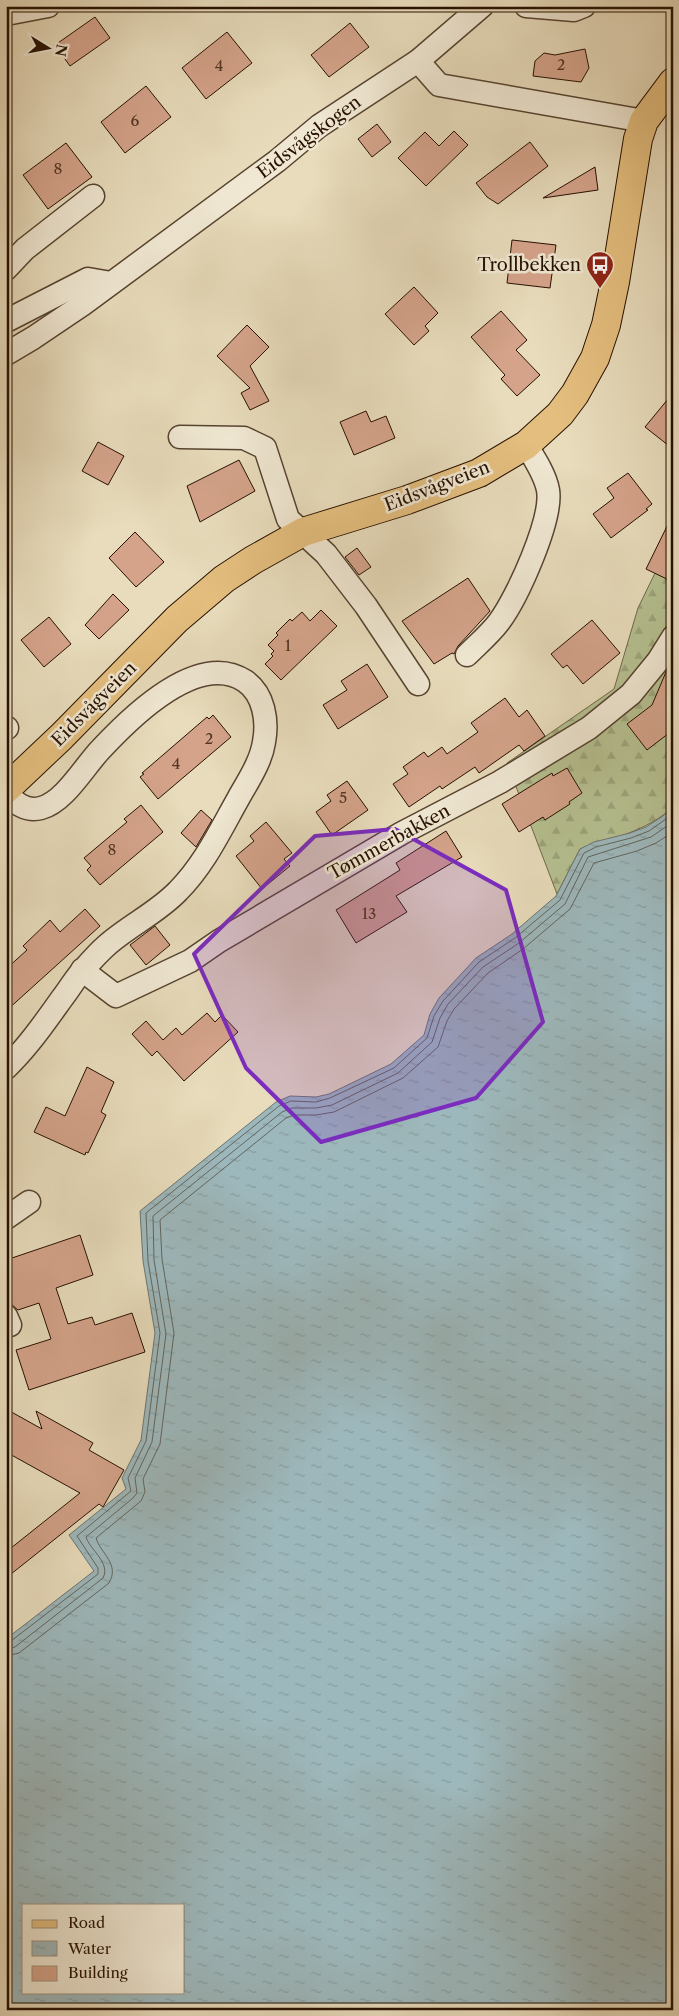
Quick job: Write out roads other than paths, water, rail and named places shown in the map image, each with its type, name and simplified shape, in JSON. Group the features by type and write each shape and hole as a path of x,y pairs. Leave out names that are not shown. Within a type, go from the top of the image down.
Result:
{"main road":[{"name":"Eidsvågveien","path":"6,789 61,738 177,619 201,598 253,560 303,532 454,484 479,473 526,445 560,414 575,394 595,358 601,342 615,282 632,167 644,121 673,82"}],"street":[{"path":"6,14 48,6"},
{"name":"Eidsvågskogen","path":"6,354 33,338 111,282 277,161 319,126 418,61 482,6"},
{"path":"526,6 574,10 584,6"},
{"path":"418,61 439,85 644,121"},
{"path":"10,260 93,196"},
{"path":"6,321 88,279 111,282"},
{"path":"180,437 244,438 265,448 288,519 326,554 334,564 366,606 418,684"},
{"path":"467,655 498,623 505,613 528,569 544,520 548,492 547,484 526,445"},
{"name":"Tømmerbakken","path":"82,970 116,996 190,961 219,941 402,833 500,782 589,728 631,694 658,661 673,637"},
{"path":"6,794 23,807 31,809 40,808 52,803 62,795 102,748 139,711 186,680 217,673 227,674 245,681 260,699 265,714 266,729 263,749 250,777 204,860 177,892 107,946 82,970 26,1047 6,1068"},
{"path":"6,1218 29,1202"}],"water":[{"path":"673,807 673,2010 6,2010 6,1639 94,1571 69,1535 126,1489 122,1478 141,1440 155,1333 143,1261 140,1211 276,1102 290,1096 316,1097 329,1094 391,1064 424,1035 430,1014 439,998 476,958 512,934 556,896 580,849 594,842 646,827"}],"place":[{"name":"Trollbekken","path":"600,289"}]}
